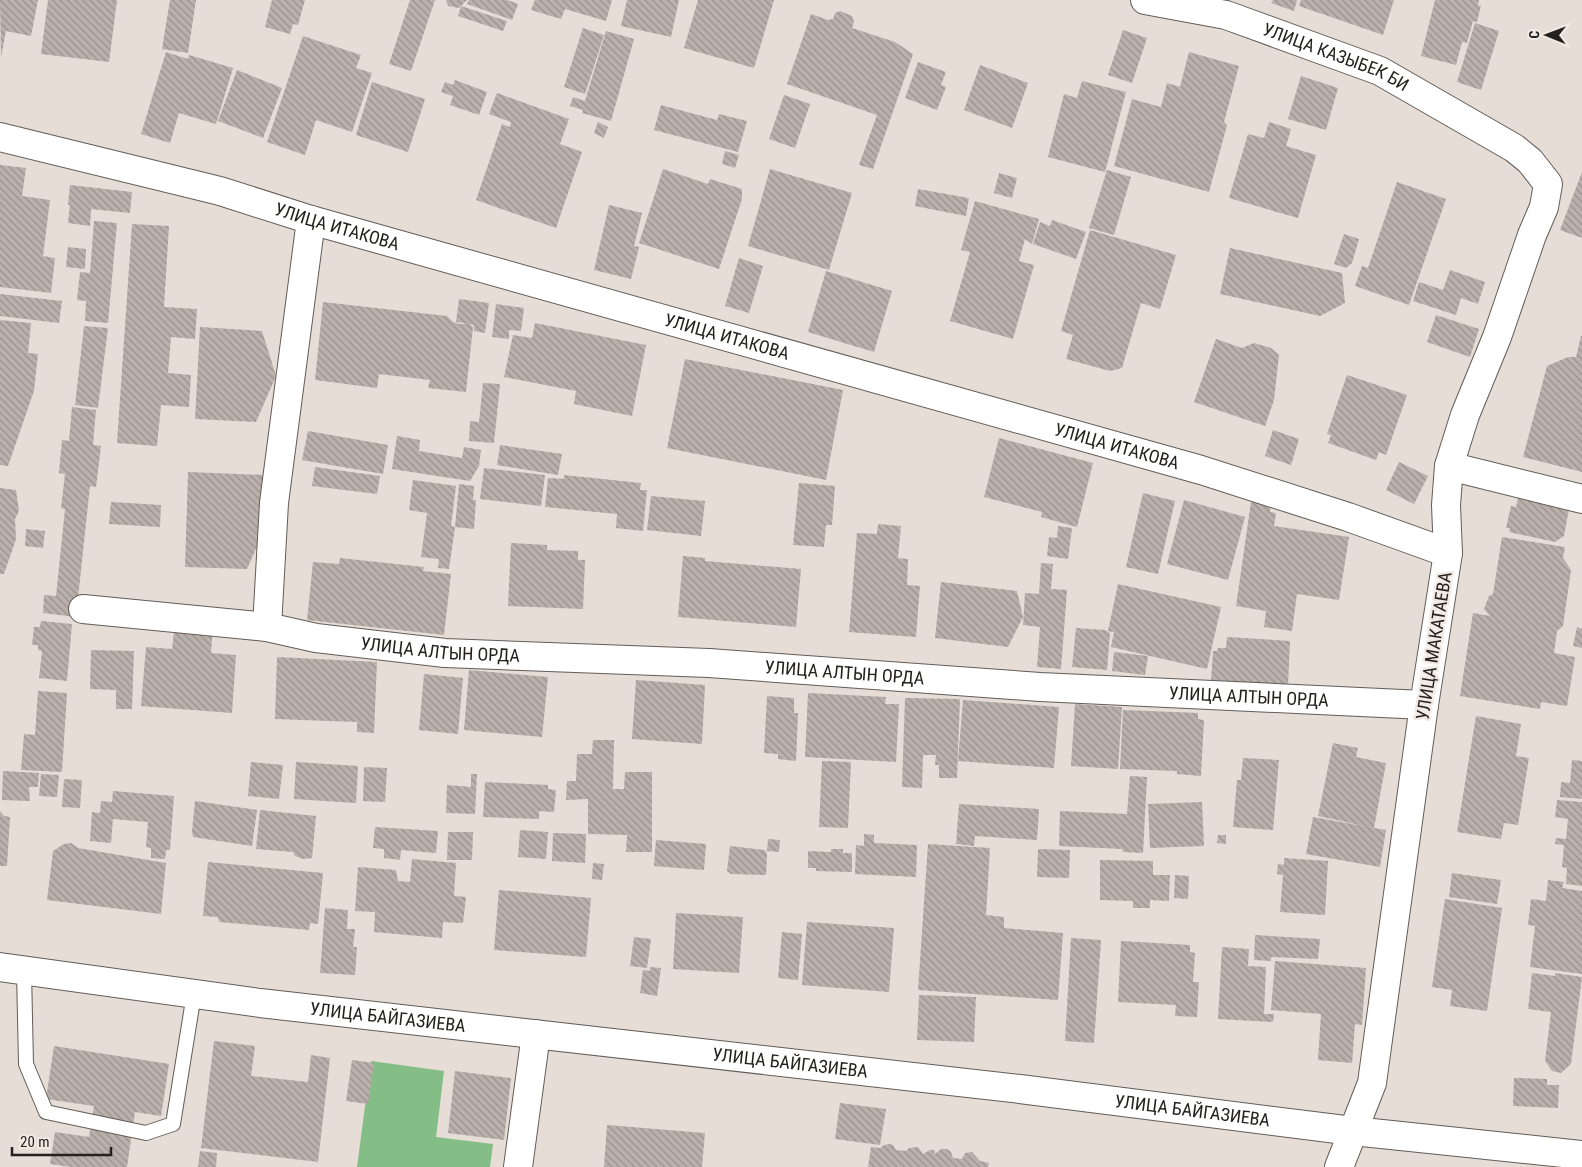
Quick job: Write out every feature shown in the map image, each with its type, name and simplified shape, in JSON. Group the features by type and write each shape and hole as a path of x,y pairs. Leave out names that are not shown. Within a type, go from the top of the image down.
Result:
{"street":[{"name":"УЛИЦА КАЗЫБЕК БИ","path":"1145,0 1226,15 1380,71 1514,148"},
{"name":"УЛИЦА ИТАКОВА","path":"0,138 220,191 311,220 1201,470 1348,517 1448,553"},
{"name":"УЛИЦА МАКАТАЕВА","path":"1339,1167 1372,1083 1424,705 1448,553 1446,505 1449,466 1465,415 1497,336 1532,235 1544,207 1548,184 1530,161 1514,148"},
{"path":"267,627 274,503 311,220"},
{"path":"1449,466 1582,499"},
{"name":"УЛИЦА АЛТЫН ОРДА","path":"83,609 267,627 316,638 445,653 709,663 1040,687 1424,705"},
{"name":"УЛИЦА БАЙГАЗИЕВА","path":"12,969 260,1003 1020,1088 1353,1131 1582,1156"},
{"path":"518,1167 536,1034"}],"lane":[{"path":"12,969 26,1064 46,1112 146,1133 173,1124 194,994"}],"green space":[{"path":"371,1061 444,1071 436,1137 493,1144 490,1167 357,1167"}],"building":[{"path":"0,0 38,0 31,36 6,31 1,57"},
{"path":"48,0 117,0 109,62 41,54"},
{"path":"170,0 196,0 188,53 162,49"},
{"path":"272,0 305,0 298,25 293,24 290,34 265,27"},
{"path":"410,0 435,0 411,71 389,64"},
{"path":"446,0 467,0 459,8 448,6"},
{"path":"469,0 507,0 518,4 512,20 467,4"},
{"path":"535,0 612,0 606,21 565,9 561,19 531,10"},
{"path":"627,0 679,0 671,37 621,26"},
{"path":"698,0 774,0 754,68 684,48"},
{"path":"1273,0 1297,0 1294,11 1271,3"},
{"path":"1301,0 1394,0 1383,35 1299,6"},
{"path":"1435,0 1479,0 1478,6 1481,5 1477,22 1473,21 1467,43 1462,42 1456,65 1421,56"},
{"path":"461,6 507,21 503,31 458,16"},
{"path":"840,11 852,16 854,22 852,28 895,42 913,54 873,169 859,165 877,115 787,84 811,14 828,20 833,19 835,13"},
{"path":"1475,23 1499,31 1481,90 1457,82"},
{"path":"583,28 604,35 585,94 564,87"},
{"path":"1123,30 1147,38 1132,83 1108,75"},
{"path":"606,31 634,39 611,121 582,113 583,110 570,106 573,97 585,101"},
{"path":"303,36 361,55 356,68 372,73 352,132 316,120 305,155 267,142"},
{"path":"166,52 188,59 189,55 233,68 216,124 179,113 170,143 141,134"},
{"path":"1189,52 1239,66 1224,122 1227,125 1209,192 1114,166 1132,99 1161,107 1167,83 1180,87"},
{"path":"918,62 946,72 941,85 946,87 937,110 905,98"},
{"path":"980,65 1028,83 1012,128 964,110"},
{"path":"237,70 282,88 263,138 218,121"},
{"path":"1301,76 1338,88 1326,130 1288,119"},
{"path":"455,80 487,92 479,115 450,105 453,96 441,92 445,82 453,85"},
{"path":"1082,81 1126,92 1105,172 1048,157 1064,94 1077,98"},
{"path":"372,82 425,99 408,152 356,135"},
{"path":"497,93 569,119 560,144 582,152 556,228 476,200 502,124 510,127 511,122 489,114"},
{"path":"784,95 810,104 795,148 769,139"},
{"path":"661,105 717,120 719,114 747,121 738,152 654,130"},
{"path":"598,122 608,127 604,138 594,133"},
{"path":"1269,122 1291,129 1286,146 1316,155 1298,218 1229,198 1248,134 1264,138"},
{"path":"725,151 739,155 735,168 722,164"},
{"path":"0,165 26,168 22,196 50,200 43,256 55,258 51,293 0,287"},
{"path":"663,169 708,184 710,179 742,189 742,199 719,269 639,243"},
{"path":"770,169 852,193 829,270 748,246"},
{"path":"1107,170 1131,177 1114,235 1089,228"},
{"path":"1582,172 1582,238 1560,230"},
{"path":"999,173 1017,178 1012,198 994,193"},
{"path":"1397,182 1446,199 1409,305 1355,286 1362,266 1368,268"},
{"path":"70,185 132,192 130,213 91,209 90,226 68,223"},
{"path":"918,189 969,198 966,216 915,206"},
{"path":"975,201 1039,219 1032,244 1025,239 1019,261 1034,265 1013,339 950,321 970,252 961,250"},
{"path":"609,205 642,213 634,246 639,247 631,279 594,270"},
{"path":"1052,220 1086,232 1076,259 1033,244 1040,222 1050,226"},
{"path":"94,221 117,223 108,323 85,321 86,301 77,300 80,272 90,273"},
{"path":"132,224 169,226 164,307 197,309 195,339 171,337 168,373 191,375 189,407 161,405 157,446 117,443"},
{"path":"1090,230 1176,255 1160,309 1141,303 1122,368 1110,371 1066,359 1073,335 1061,331"},
{"path":"1344,234 1359,239 1352,263 1346,268 1334,264"},
{"path":"68,247 86,249 85,269 66,267"},
{"path":"1230,248 1342,273 1345,303 1320,316 1220,294"},
{"path":"739,258 763,266 749,313 725,306"},
{"path":"1450,270 1485,282 1478,304 1461,298 1456,315 1413,301 1419,282 1443,290"},
{"path":"826,271 892,291 874,352 808,332"},
{"path":"0,294 62,301 59,323 0,316"},
{"path":"459,299 489,303 485,333 474,331 474,325 469,324 473,327 466,392 428,388 430,380 379,374 377,388 315,380 323,302 447,316 453,322 468,324 456,322"},
{"path":"496,304 524,308 521,331 509,330 509,339 492,337"},
{"path":"1436,315 1479,329 1470,357 1427,342"},
{"path":"0,320 31,323 28,353 38,354 34,391 8,466 0,465"},
{"path":"535,323 646,345 632,416 574,404 576,391 504,377 513,335 532,338"},
{"path":"84,326 108,328 98,408 75,405"},
{"path":"200,327 262,331 276,376 256,422 195,419"},
{"path":"1581,336 1582,472 1523,457 1547,366 1568,357 1576,357"},
{"path":"1216,339 1242,348 1254,343 1271,348 1279,355 1274,400 1265,426 1194,402"},
{"path":"685,359 843,390 826,480 667,448"},
{"path":"1347,375 1407,395 1386,455 1379,452 1376,460 1328,443 1331,435 1327,434"},
{"path":"483,383 500,384 494,443 469,441 470,421 479,422"},
{"path":"72,407 96,410 93,445 101,446 96,487 90,486 76,617 43,613 44,595 56,596 65,509 61,508 65,474 59,473 62,440 69,441"},
{"path":"1273,430 1299,439 1291,465 1265,456"},
{"path":"308,431 388,445 383,474 302,460"},
{"path":"397,436 420,440 419,451 462,458 464,447 481,450 479,466 470,481 392,469"},
{"path":"999,438 1093,463 1077,527 1041,517 1042,512 984,497"},
{"path":"500,445 562,454 558,475 497,465"},
{"path":"1399,462 1428,476 1414,504 1386,490"},
{"path":"315,467 380,476 377,494 312,486"},
{"path":"484,468 545,475 541,506 480,499"},
{"path":"188,472 265,475 263,533 247,569 185,567"},
{"path":"564,475 641,483 640,490 647,490 643,531 616,528 617,514 545,507 548,478 564,479"},
{"path":"413,480 456,486 451,526 455,527 449,569 438,568 439,559 421,557 427,513 409,510"},
{"path":"799,483 835,486 832,525 826,525 824,547 793,545"},
{"path":"459,484 474,486 473,500 476,500 474,529 455,527"},
{"path":"0,488 16,490 19,511 15,519 16,539 4,574 0,574"},
{"path":"1143,493 1175,501 1158,574 1126,567"},
{"path":"651,496 705,501 701,536 647,530"},
{"path":"1518,498 1569,509 1564,536 1555,542 1509,532 1510,528 1506,528 1511,506 1516,507"},
{"path":"1184,500 1245,517 1228,580 1167,564"},
{"path":"111,502 161,505 160,527 109,524"},
{"path":"1251,502 1271,505 1270,512 1276,513 1274,526 1349,537 1339,600 1297,594 1292,631 1264,627 1266,611 1236,606"},
{"path":"878,524 901,526 898,558 908,559 907,585 920,586 916,637 849,632 857,533 877,534"},
{"path":"1058,526 1072,528 1068,559 1047,556 1049,537 1057,538"},
{"path":"26,529 45,531 43,548 25,546"},
{"path":"1502,537 1565,547 1563,558 1571,570 1563,626 1557,631 1554,653 1575,657 1567,706 1541,702 1540,709 1460,696 1473,613 1490,616 1484,609 1489,596 1493,594"},
{"path":"511,543 547,545 547,550 578,551 578,560 585,560 583,609 508,606"},
{"path":"683,556 705,558 705,561 801,569 796,627 678,617"},
{"path":"340,558 424,567 423,571 451,574 444,635 307,620 313,562 339,564"},
{"path":"1041,563 1053,564 1051,589 1067,590 1061,669 1037,667 1040,627 1023,625 1025,593 1039,594"},
{"path":"941,582 1017,591 1023,617 1008,647 935,638"},
{"path":"1118,584 1221,607 1207,669 1111,647 1114,632 1108,631"},
{"path":"41,621 72,624 67,681 39,678 42,651 38,650 38,645 32,645 34,627 40,627"},
{"path":"175,623 213,626 211,653 236,655 232,713 141,706 146,647 172,649"},
{"path":"1577,627 1582,629 1582,648 1573,646"},
{"path":"1076,628 1105,630 1110,633 1107,670 1072,667"},
{"path":"1227,637 1290,641 1288,685 1211,680 1213,651 1217,651 1218,648 1226,648"},
{"path":"91,650 134,651 132,709 116,709 116,690 90,689"},
{"path":"1114,652 1148,656 1145,675 1112,671"},
{"path":"277,657 377,662 374,733 357,732 357,722 275,719"},
{"path":"469,670 548,677 542,737 464,730"},
{"path":"424,674 463,678 458,734 419,730"},
{"path":"636,680 705,685 702,744 632,739"},
{"path":"38,691 67,693 62,772 21,770 24,734 35,735"},
{"path":"808,693 886,697 885,704 899,704 896,762 805,757"},
{"path":"767,696 794,698 794,713 798,713 796,761 778,759 778,754 764,753"},
{"path":"905,698 960,699 957,778 939,778 939,765 935,765 936,755 923,755 922,788 902,787"},
{"path":"963,700 1059,707 1054,768 958,761"},
{"path":"1075,704 1122,707 1118,769 1071,766"},
{"path":"1123,710 1198,713 1198,719 1204,720 1201,776 1177,774 1177,771 1120,769"},
{"path":"1476,716 1521,724 1516,756 1529,758 1518,825 1504,823 1501,839 1457,832"},
{"path":"593,740 614,740 613,789 624,789 625,772 652,772 652,852 626,852 627,835 588,834 588,799 566,800 567,781 576,781 577,754 592,754"},
{"path":"1333,743 1358,748 1356,757 1386,763 1374,828 1386,830 1380,867 1306,854 1313,817 1369,827 1318,816"},
{"path":"1243,758 1279,760 1273,830 1233,827 1237,780 1241,780"},
{"path":"1572,760 1582,761 1582,799 1560,797 1561,782 1570,783"},
{"path":"822,761 851,762 848,828 819,827"},
{"path":"251,762 283,765 279,799 248,796"},
{"path":"296,762 358,766 356,803 294,799"},
{"path":"364,767 387,768 385,802 363,801"},
{"path":"3,771 39,773 38,787 29,787 30,801 2,800"},
{"path":"41,774 59,775 57,797 39,796"},
{"path":"471,774 477,774 475,814 446,813 447,785 471,787"},
{"path":"1130,776 1147,777 1143,853 1123,852 1122,849 1059,846 1060,811 1127,814"},
{"path":"64,779 82,780 80,808 62,807"},
{"path":"485,782 548,785 548,789 556,790 554,812 539,811 539,819 483,817"},
{"path":"113,791 174,796 170,850 166,850 165,859 151,858 151,848 146,847 148,822 113,819 111,843 90,841 92,812 100,813 101,801 112,802"},
{"path":"1557,800 1582,802 1582,886 1566,884 1567,868 1562,867 1564,845 1555,844 1556,838 1566,839 1568,819 1555,817"},
{"path":"195,801 257,810 252,846 193,837"},
{"path":"1202,802 1204,846 1150,848 1148,804"},
{"path":"959,804 1039,809 1037,840 975,836 974,846 956,844"},
{"path":"260,810 316,816 312,858 303,859 295,856 293,852 256,849"},
{"path":"0,811 4,816 10,817 7,866 0,866"},
{"path":"375,827 438,831 436,853 401,850 400,860 384,858 384,849 373,848"},
{"path":"520,830 548,832 546,859 518,857"},
{"path":"448,832 473,832 472,860 447,860"},
{"path":"553,833 586,834 585,863 552,861"},
{"path":"864,834 874,835 874,843 917,845 916,877 855,874 856,845 864,846"},
{"path":"1218,835 1226,835 1226,844 1217,843"},
{"path":"768,839 780,840 779,852 767,851"},
{"path":"656,840 706,844 704,870 654,866"},
{"path":"71,843 78,848 166,863 161,914 47,900 53,851 64,844"},
{"path":"928,844 990,848 986,915 1004,917 1004,928 1063,933 1058,1000 918,990"},
{"path":"730,846 765,850 767,854 766,875 731,874 727,871"},
{"path":"831,849 843,849 843,853 852,853 852,872 816,871 816,868 808,868 808,851 831,852"},
{"path":"1038,849 1070,850 1069,878 1037,877"},
{"path":"1284,858 1328,861 1325,915 1280,912 1283,875 1277,874 1278,864 1284,865"},
{"path":"412,859 456,863 454,896 466,897 463,923 443,922 442,938 374,932 375,912 355,911 358,867 396,870 398,881 410,882"},
{"path":"1100,860 1153,861 1153,875 1170,875 1169,901 1150,900 1150,908 1133,908 1133,901 1100,900"},
{"path":"208,862 323,873 318,924 310,923 309,930 219,922 218,917 203,916"},
{"path":"593,863 604,864 602,880 592,879"},
{"path":"1452,873 1501,880 1497,904 1449,897"},
{"path":"1175,875 1189,876 1188,899 1174,898"},
{"path":"1548,880 1564,882 1562,888 1582,891 1582,974 1530,967 1535,926 1528,925 1531,899 1546,901"},
{"path":"499,890 591,898 586,957 494,950"},
{"path":"1445,899 1502,908 1487,1011 1450,1006 1452,990 1432,987"},
{"path":"325,908 348,910 347,929 355,929 353,947 357,947 355,975 320,973"},
{"path":"676,913 743,917 739,973 673,969"},
{"path":"807,922 894,928 889,992 802,985"},
{"path":"782,932 802,934 798,980 778,978"},
{"path":"1255,935 1320,939 1318,959 1271,957 1271,961 1254,960"},
{"path":"634,937 651,939 647,968 630,966"},
{"path":"1071,938 1101,940 1094,1043 1065,1041"},
{"path":"1121,941 1190,945 1190,952 1195,953 1193,982 1199,982 1197,1017 1175,1016 1176,1005 1118,1002"},
{"path":"1222,947 1249,949 1248,966 1266,967 1264,1014 1274,1014 1273,1022 1218,1019"},
{"path":"1275,961 1366,968 1362,1025 1355,1024 1352,1063 1318,1060 1321,1014 1271,1010"},
{"path":"650,967 661,968 657,996 640,993 643,970 650,971"},
{"path":"1532,973 1555,976 1555,973 1582,977 1571,1064 1561,1073 1552,1071 1545,1061 1551,1012 1528,1009"},
{"path":"919,995 976,997 974,1042 917,1040"},
{"path":"214,1041 255,1046 251,1076 308,1082 311,1055 330,1058 318,1162 201,1148"},
{"path":"54,1046 169,1064 161,1116 135,1112 127,1167 71,1167 50,1164 55,1132 89,1137 94,1106 46,1099"},
{"path":"352,1060 374,1063 368,1104 346,1101"},
{"path":"455,1071 511,1078 504,1140 448,1133"},
{"path":"1514,1078 1547,1079 1547,1085 1559,1085 1558,1108 1513,1106"},
{"path":"840,1103 886,1109 880,1145 835,1139"},
{"path":"607,1125 705,1133 702,1167 604,1167"},
{"path":"889,1144 893,1145 896,1150 906,1151 909,1148 918,1147 923,1154 930,1150 934,1150 935,1154 941,1149 947,1149 951,1152 953,1158 962,1159 965,1153 972,1152 980,1161 989,1163 988,1167 868,1167 871,1147 880,1148"},
{"path":"200,1151 217,1153 216,1167 198,1167"}]}
